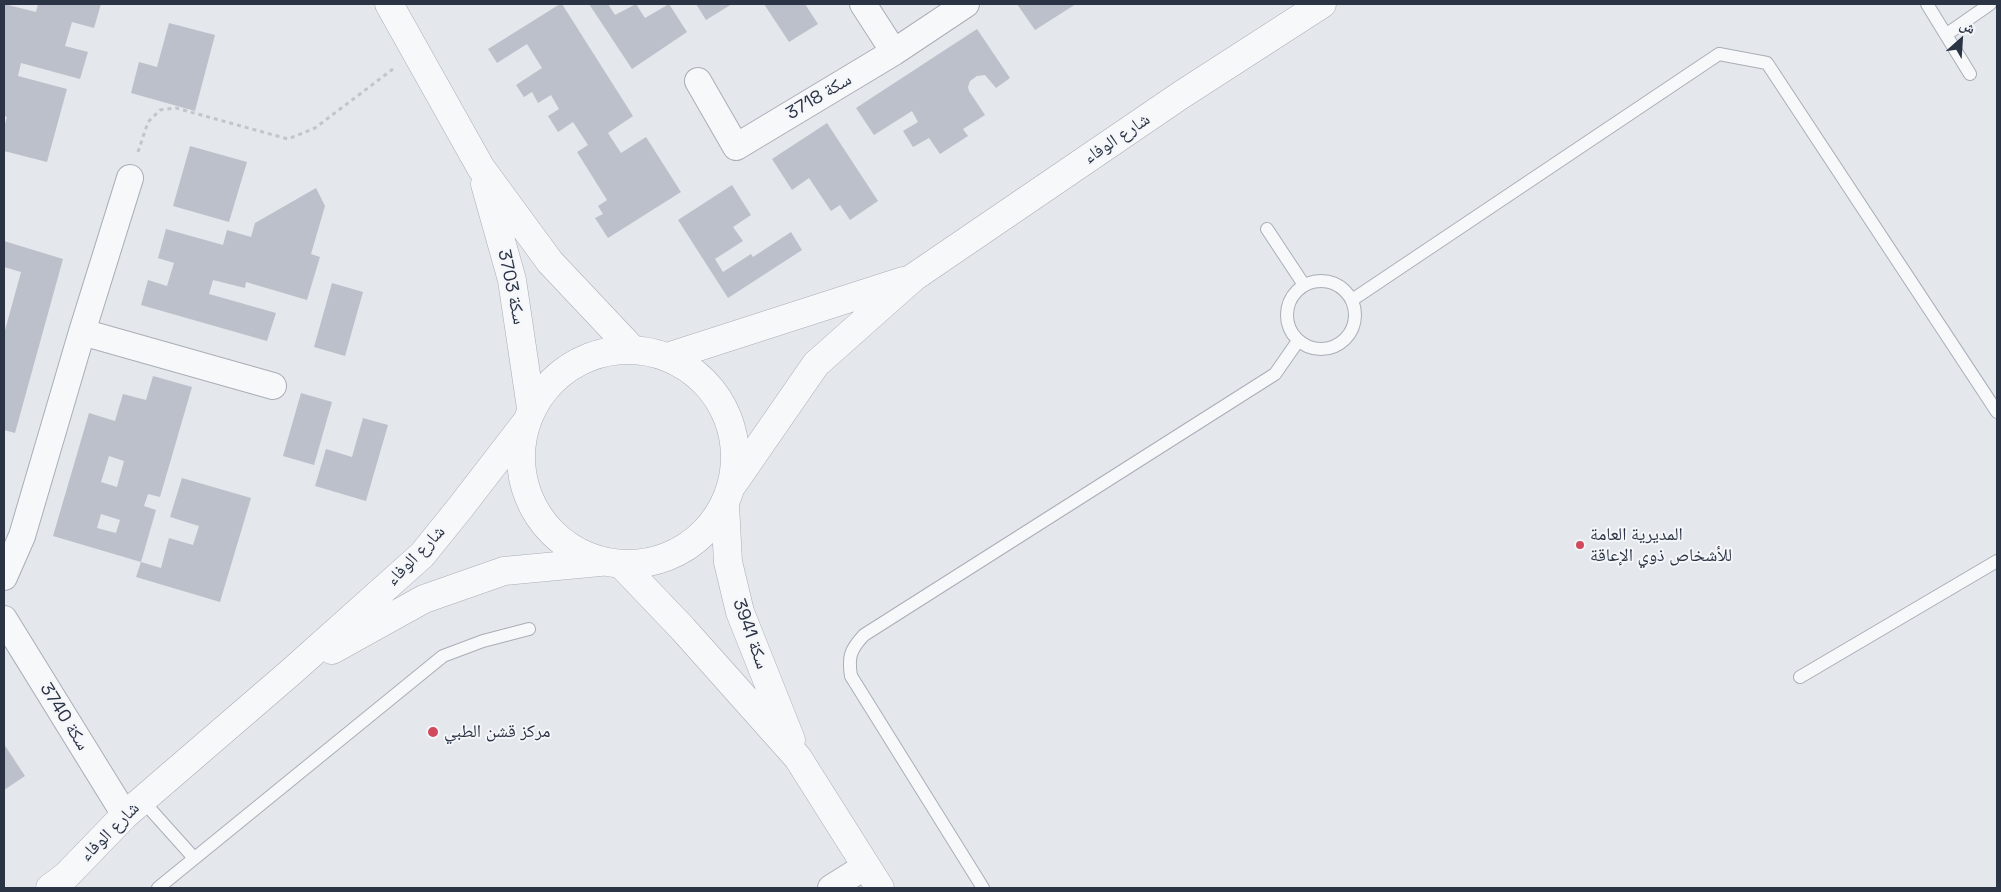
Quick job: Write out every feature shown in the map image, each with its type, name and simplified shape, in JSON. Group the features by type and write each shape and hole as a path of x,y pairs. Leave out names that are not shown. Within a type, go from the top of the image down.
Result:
{"street":[{"name":"سكة 3703","path":"389,4 480,168 550,262 632,349"},
{"path":"863,4 894,52"},
{"name":"سكة 3718","path":"698,81 736,147 894,52 966,4"},
{"name":"شارع الوفاء","path":"291,672 424,599 504,571 652,562 682,550 707,531 816,364 914,277 1181,95 1322,4"},
{"name":"سكة 3703","path":"480,168 512,280 528,416"},
{"path":"4,577 22,536 130,178"},
{"path":"667,357 914,277"},
{"path":"82,332 274,386"},
{"name":"شارع الوفاء","path":"58,884 134,808 422,555 460,508 528,416 549,383 574,364 602,352 632,349 667,357"},
{"name":"سكة 3941","path":"667,357 694,372 716,395 730,422 736,453 729,495 728,562 740,612 798,758"},
{"path":"528,416 520,459 527,494 544,525 571,548 612,563"},
{"name":"سكة 3941","path":"612,563 683,629 798,758 873,877"},
{"name":"سكة 3740","path":"4,620 134,808"},
{"path":"831,888 873,877"}],"lane":[{"path":"1927,4 1970,74"},
{"path":"1947,34 1990,4"},
{"path":"1352,300 1719,54 1767,63 1997,412"},
{"path":"1267,229 1304,285"},
{"path":"1326,281 1336,284 1352,300 1355,320 1352,330 1347,339 1333,347 1318,350 1307,347 1291,333 1287,323 1289,301 1295,292 1304,285 1326,281"},
{"path":"983,888 851,676 849,661 853,646 864,635 1275,374 1298,341"},
{"path":"1800,677 1997,561"},
{"path":"158,888 443,656 482,641 529,630"},
{"path":"134,808 194,858"}],"path":[{"path":"130,178 148,122 160,110 176,108 288,139 315,128 416,52"}],"building":[{"path":"4,4 36,12 38,4 101,4 94,28 72,22 65,46 88,52 80,79 21,63 18,76 67,89 47,162 4,151 4,127 7,117 4,116"},
{"path":"562,4 633,116 608,133 621,153 646,137 681,192 608,238 595,218 603,214 598,206 607,200 577,152 588,145 573,122 558,132 548,116 559,109 551,95 538,103 532,92 524,97 516,85 542,68 527,44 497,63 488,49"},
{"path":"589,4 608,4 615,15 636,4 645,18 669,4 687,32 632,69"},
{"path":"696,4 732,4 706,20"},
{"path":"764,4 805,4 818,24 789,42"},
{"path":"1017,4 1076,4 1035,30"},
{"path":"169,23 215,35 195,111 131,93 139,62 157,67"},
{"path":"977,29 1010,78 996,88 985,75 977,76 970,81 969,91 985,115 963,129 968,136 940,154 929,138 913,147 903,131 918,122 912,111 874,135 856,108"},
{"path":"827,123 878,201 850,220 840,205 831,211 809,178 792,190 772,159"},
{"path":"190,146 247,162 229,222 173,206"},
{"path":"732,185 751,215 733,227 743,241 715,259 723,272 751,254 753,257 791,232 802,250 728,298 678,220"},
{"path":"316,188 325,206 311,254 320,257 307,300 246,282 245,288 213,280 209,294 276,313 267,341 141,305 148,280 167,286 174,263 158,258 166,229 223,245 227,230 251,237 255,223"},
{"path":"4,241 63,259 15,433 4,430 4,334 21,272 4,267"},
{"path":"332,283 363,292 345,356 314,347"},
{"path":"153,376 192,387 160,497 148,494 144,506 156,510 141,562 53,536 89,413 115,421 123,394 146,400","holes":["109,456 124,461 117,487 101,482","101,514 120,520 116,533 97,528"]},
{"path":"301,393 332,402 314,465 283,456"},
{"path":"363,418 388,425 366,501 315,486 326,449 352,457"},
{"path":"182,478 251,498 220,602 136,577 141,562 161,568 169,538 193,545 199,526 170,517"},
{"path":"4,744 25,776 4,790"}],"place":[{"name":"المديرية العامة للأشخاص ذوي الإعاقة","path":"1580,545"},
{"name":"مركز قشن الطبي","path":"433,732"}]}
